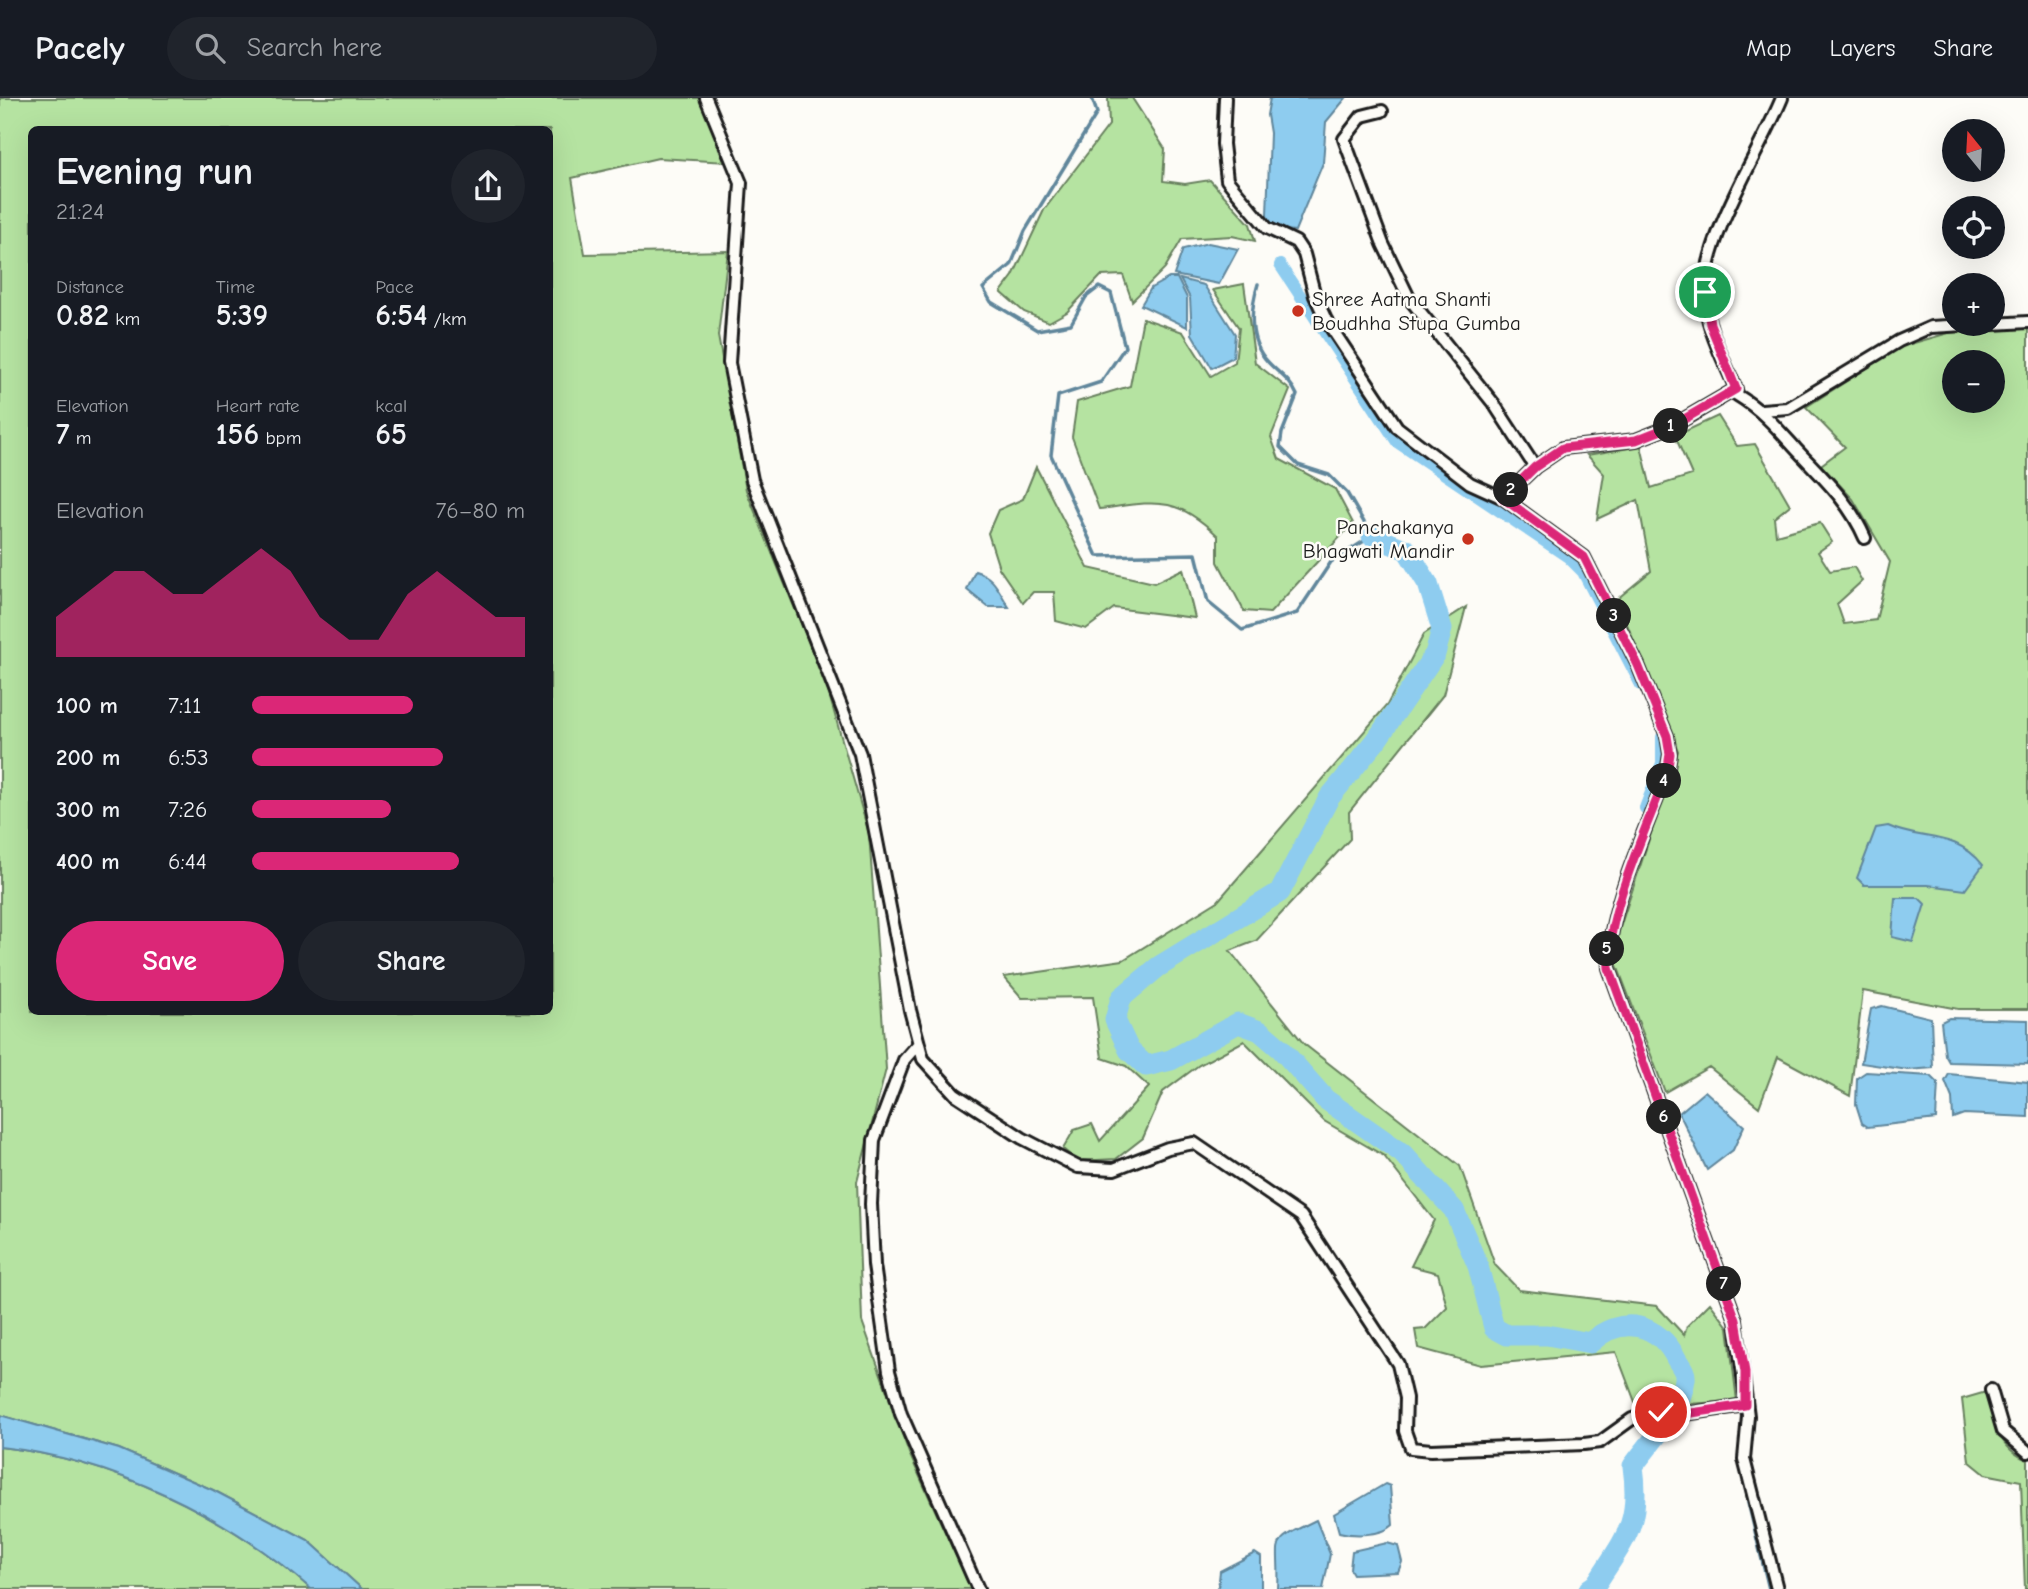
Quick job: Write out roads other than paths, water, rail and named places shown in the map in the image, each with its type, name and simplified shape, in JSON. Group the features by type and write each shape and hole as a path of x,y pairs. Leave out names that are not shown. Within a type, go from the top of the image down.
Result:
{"street":[{"path":"706,98 741,183 729,363 752,480 860,754 923,1059 955,1094 1022,1138 1078,1167 1114,1169 1168,1148 1194,1143 1301,1216 1398,1364 1406,1398 1405,1431 1411,1448 1431,1450 1600,1442 1632,1419 1661,1412 1685,1414 1745,1405"},
{"path":"1225,98 1223,144 1227,180 1267,228 1296,242 1304,254 1315,296 1326,320 1397,427 1470,483 1503,498 1584,557 1638,665 1667,736 1670,754 1667,773 1616,913 1607,946 1609,968 1736,1320 1745,1372 1745,1405 1748,1416 1744,1459 1777,1589"},
{"path":"1782,98 1716,242 1705,292 1710,324 1737,395 1762,410 1853,510 1866,538"},
{"path":"1382,111 1362,116 1343,139 1382,244 1409,298 1493,404 1535,467"},
{"path":"2005,323 2028,322"},
{"path":"1762,410 1788,408 1899,341 1931,327 1942,326"},
{"path":"1503,498 1535,467 1563,448 1636,440 1674,425 1736,389"},
{"path":"919,1043 904,1060 874,1140 871,1205 874,1265 889,1371 901,1414 978,1589"},
{"path":"1991,1390 2003,1431 2028,1452"}],"water":[{"path":"1270,98 1346,98 1326,122 1323,163 1295,231 1285,230 1268,221 1270,133 1267,115"},
{"path":"1208,243 1238,249 1219,284 1174,275 1183,249"},
{"path":"1169,278 1177,278 1187,298 1187,327 1141,305 1151,288"},
{"path":"1180,279 1204,285 1235,334 1233,357 1212,368 1192,334 1190,298"},
{"path":"975,571 992,581 1009,607 988,607 967,590"},
{"path":"1888,826 1950,841 1972,854 1983,865 1965,890 1928,885 1864,885 1857,878 1876,828"},
{"path":"1895,898 1919,898 1925,904 1913,942 1892,937"},
{"path":"1882,1006 1931,1018 1933,1068 1908,1070 1861,1063 1871,1009"},
{"path":"1949,1018 2028,1020 2028,1064 1949,1062 1945,1055 1941,1022"},
{"path":"1866,1072 1931,1076 1938,1083 1936,1119 1868,1127 1862,1123 1856,1104 1857,1078"},
{"path":"1949,1074 2028,1082 2028,1117 1964,1114 1953,1118 1952,1098 1945,1081"},
{"path":"1705,1091 1744,1126 1733,1150 1707,1170 1679,1113"},
{"path":"0,1415 119,1449 213,1490 308,1540 362,1589 311,1589 243,1537 166,1495 84,1464 0,1447"},
{"path":"1385,1484 1390,1486 1393,1525 1388,1529 1367,1534 1339,1532 1334,1514"},
{"path":"1316,1520 1330,1554 1323,1589 1278,1589 1279,1544 1289,1534"},
{"path":"1387,1543 1398,1546 1402,1562 1398,1572 1353,1574 1350,1569 1352,1551"},
{"path":"1255,1553 1261,1557 1261,1589 1218,1589 1220,1571"}],"waterway":[{"path":"1092,98 1097,113 1025,231 1011,265 983,288 991,302 1037,330 1071,324 1086,297 1099,287 1111,293 1125,347 1101,382 1058,396 1051,455 1097,556 1196,554 1208,602 1242,630 1297,613 1331,562 1372,536 1347,493 1329,475 1298,465 1280,447 1282,433 1297,395 1257,345 1252,315 1258,284"},
{"path":"1280,265 1397,442 1568,557 1583,572 1641,685"},
{"path":"1372,536 1407,550 1428,584 1442,629 1435,654 1376,741 1329,798 1280,892 1158,967 1121,998 1115,1020 1129,1050 1146,1066 1171,1060 1238,1023 1260,1031 1281,1049 1325,1099 1402,1153 1454,1210 1478,1266 1494,1328 1507,1335 1547,1335 1590,1343 1614,1328 1638,1327 1650,1331 1669,1347 1685,1374 1683,1391 1665,1425 1633,1466 1635,1502 1629,1529 1616,1554 1596,1584 1589,1589"},
{"path":"1645,808 1662,763 1662,737"},
{"path":"1748,1502 1769,1589"}],"place":[{"name":"Shree Aatma Shanti Boudhha Stupa Gumba","path":"1298,311"},
{"name":"Panchakanya Bhagwati Mandir","path":"1468,539"}]}
